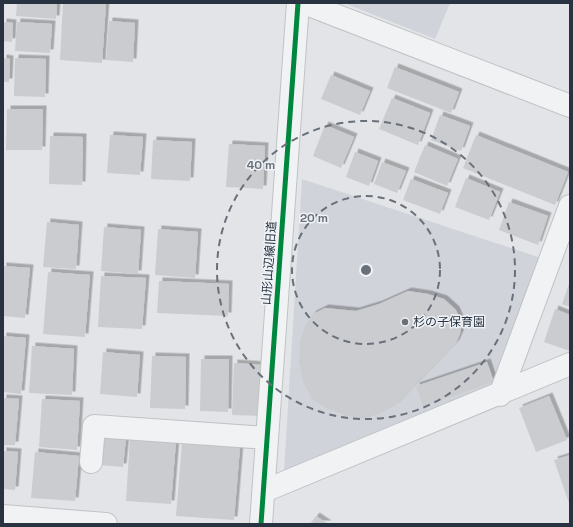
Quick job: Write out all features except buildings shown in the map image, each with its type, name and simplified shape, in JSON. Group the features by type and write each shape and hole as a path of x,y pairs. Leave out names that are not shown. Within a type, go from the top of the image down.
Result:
{"street":[{"name":"山形山辺線旧道","path":"261,524 298,3"},
{"path":"304,3 570,106"},
{"path":"500,395 570,206"},
{"path":"264,491 500,395 570,364"},
{"path":"91,462 94,426 267,438"},
{"path":"3,516 106,524"}],"shaded area":[{"path":"344,3 450,3 435,39"},
{"name":"杉の子保育園","path":"302,179 541,258 493,385 284,471"}],"cycle path":[{"path":"261,524 298,3"}],"place":[{"name":"杉の子保育園","path":"405,322"}]}
